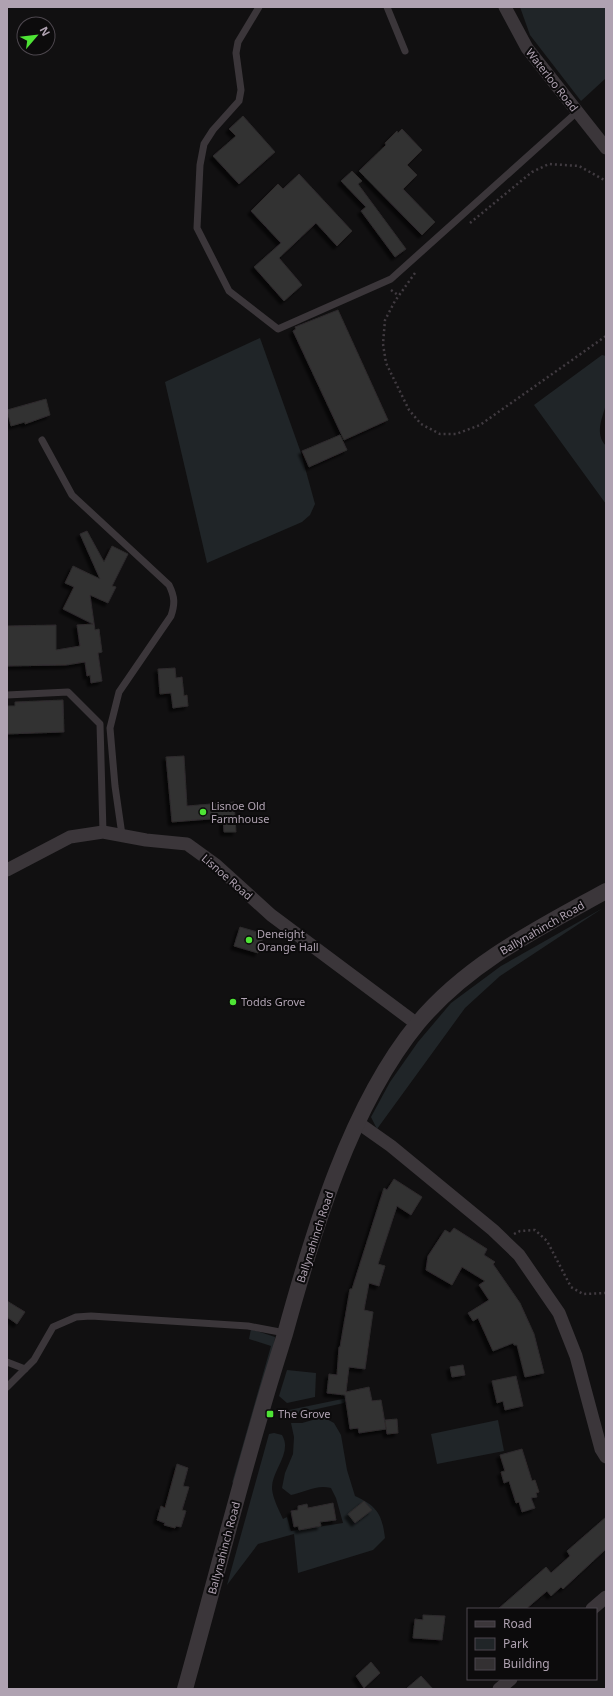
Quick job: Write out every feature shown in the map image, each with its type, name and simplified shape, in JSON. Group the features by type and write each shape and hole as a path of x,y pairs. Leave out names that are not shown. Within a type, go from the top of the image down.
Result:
{"street":[{"name":"Waterloo Road","path":"505,7 526,48 606,148"},
{"name":"Lisnoe Road","path":"7,870 70,838 103,832 186,844 216,864 271,915 417,1024"},
{"name":"Ballynahinch Road","path":"185,1689 259,1420 316,1230 357,1122 390,1062 417,1024 444,996 481,965 520,938 606,891"},
{"path":"357,1122 391,1146 519,1255 559,1312 576,1356 601,1449 606,1457"},
{"path":"593,1608 606,1597"},
{"path":"499,1689 510,1680"}],"lane":[{"path":"259,7 238,42 236,53 242,90 239,101 213,130 204,144 200,165 197,228 229,291 278,329 392,279 577,112"},
{"path":"387,7 405,51"},
{"path":"42,440 72,495 169,585 174,596 174,606 171,616 120,692 110,728 115,786 122,835"},
{"path":"7,695 68,692 100,724 103,832"},
{"path":"7,1387 34,1360 52,1327 76,1317 91,1316 248,1326 285,1333"},
{"path":"7,1362 25,1369"}],"path":[{"path":"467,225 532,172 550,164 579,166 606,181"},
{"path":"415,272 395,300 385,320 383,344 386,363 409,410 421,424 440,434 456,434 480,425 606,336"},
{"path":"503,1240 520,1230 535,1230 547,1241 571,1287 583,1294 606,1293"}],"green space":[{"path":"520,7 606,7 606,78 581,101 530,35"},
{"path":"260,338 301,453 315,504 310,515 302,522 207,563 165,382"},
{"path":"602,355 606,356 607,387 607,399 600,425 602,441 606,446 606,504 534,405"},
{"path":"603,908 500,976 465,1008 377,1129 371,1117 390,1082 418,1042 451,1003 501,966"},
{"path":"251,1329 275,1337 274,1349 236,1480 232,1483 271,1346 249,1339"},
{"path":"287,1370 316,1373 315,1397 287,1403 279,1396"},
{"path":"347,1398 344,1403 290,1415 289,1410"},
{"path":"323,1417 334,1423 341,1435 347,1470 355,1496 369,1503 377,1512 382,1523 385,1538 373,1550 298,1573 294,1534 258,1544 227,1585 269,1434 274,1433 282,1435 285,1442 285,1448 272,1489 278,1508 283,1519 287,1517 291,1531 343,1523 336,1498 331,1488 321,1487 291,1495 282,1488 285,1473 293,1454 294,1437 291,1423 302,1423"},
{"path":"498,1420 504,1451 437,1464 431,1434"}],"building":[{"path":"243,116 275,152 239,184 213,156 236,136 229,129"},
{"path":"402,129 422,150 407,165 417,175 403,189 435,222 422,235 359,171 386,145 385,143 397,131 398,133"},
{"path":"352,171 362,181 358,184 406,249 395,257 361,211 366,207 341,181"},
{"path":"299,174 352,231 337,246 316,223 279,258 302,285 284,301 254,267 281,243 251,211 278,184 283,189"},
{"path":"338,310 388,420 344,440 293,331 296,329 295,327"},
{"path":"46,399 50,415 25,424 25,422 11,426 7,410"},
{"path":"340,435 347,450 309,467 302,451"},
{"path":"87,531 104,562 112,546 128,554 112,586 116,587 108,603 90,595 95,630 99,629 102,652 98,653 102,681 91,683 90,675 87,676 85,662 66,665 7,666 7,626 56,625 56,650 80,646 77,625 93,624 63,609 74,587 65,583 73,566 100,579 80,534"},
{"path":"175,668 176,678 182,677 184,696 187,695 188,706 173,708 171,693 160,694 158,669"},
{"path":"63,700 64,732 7,734 7,706 15,706 15,702"},
{"path":"184,756 187,806 234,802 236,832 224,832 223,818 172,822 166,757"},
{"name":"Deneight Orange Hall","path":"240,927 264,934 258,953 234,946"},
{"path":"394,1179 422,1197 411,1215 397,1206 378,1264 385,1266 379,1286 369,1283 364,1310 373,1312 365,1369 349,1367 346,1392 369,1387 372,1401 381,1400 386,1429 359,1433 358,1428 350,1429 345,1395 327,1393 329,1374 337,1375 339,1347 350,1289 352,1289 384,1188 387,1190"},
{"path":"454,1228 487,1249 484,1255 495,1262 493,1264 520,1303 534,1334 544,1373 525,1377 517,1345 514,1345 513,1343 493,1351 478,1318 473,1321 468,1313 489,1300 479,1285 485,1281 462,1267 452,1285 426,1270 428,1256 445,1230 450,1233"},
{"path":"7,1301 25,1312 17,1324 7,1317"},
{"path":"463,1365 465,1375 452,1377 450,1367"},
{"path":"516,1376 523,1406 505,1410 503,1401 497,1403 492,1381"},
{"path":"397,1419 398,1433 387,1434 385,1420"},
{"path":"522,1449 532,1481 535,1480 539,1492 536,1493 537,1497 531,1498 535,1508 522,1512 519,1502 516,1503 509,1481 504,1483 501,1472 505,1471 500,1455"},
{"path":"177,1464 188,1468 183,1486 189,1487 182,1510 186,1511 181,1527 176,1526 175,1528 164,1525 165,1523 157,1520 161,1506 165,1508"},
{"path":"364,1501 372,1510 355,1523 348,1514"},
{"path":"333,1503 336,1520 320,1522 321,1526 299,1530 298,1526 294,1527 291,1511 298,1510 298,1506 307,1504 308,1508"},
{"path":"606,1517 606,1549 563,1589 561,1587 551,1596 547,1591 527,1608 499,1608 546,1567 551,1573 570,1556 567,1551"},
{"path":"423,1615 445,1616 442,1640 413,1638 415,1619 423,1620"},
{"path":"371,1662 380,1673 364,1688 356,1676"},
{"path":"421,1676 433,1689 406,1689"}],"place":[{"name":"Lisnoe Old Farmhouse","path":"203,812"},
{"name":"Deneight Orange Hall","path":"249,940"},
{"name":"Todds Grove","path":"233,1002"},
{"name":"The Grove","path":"270,1414"}]}
